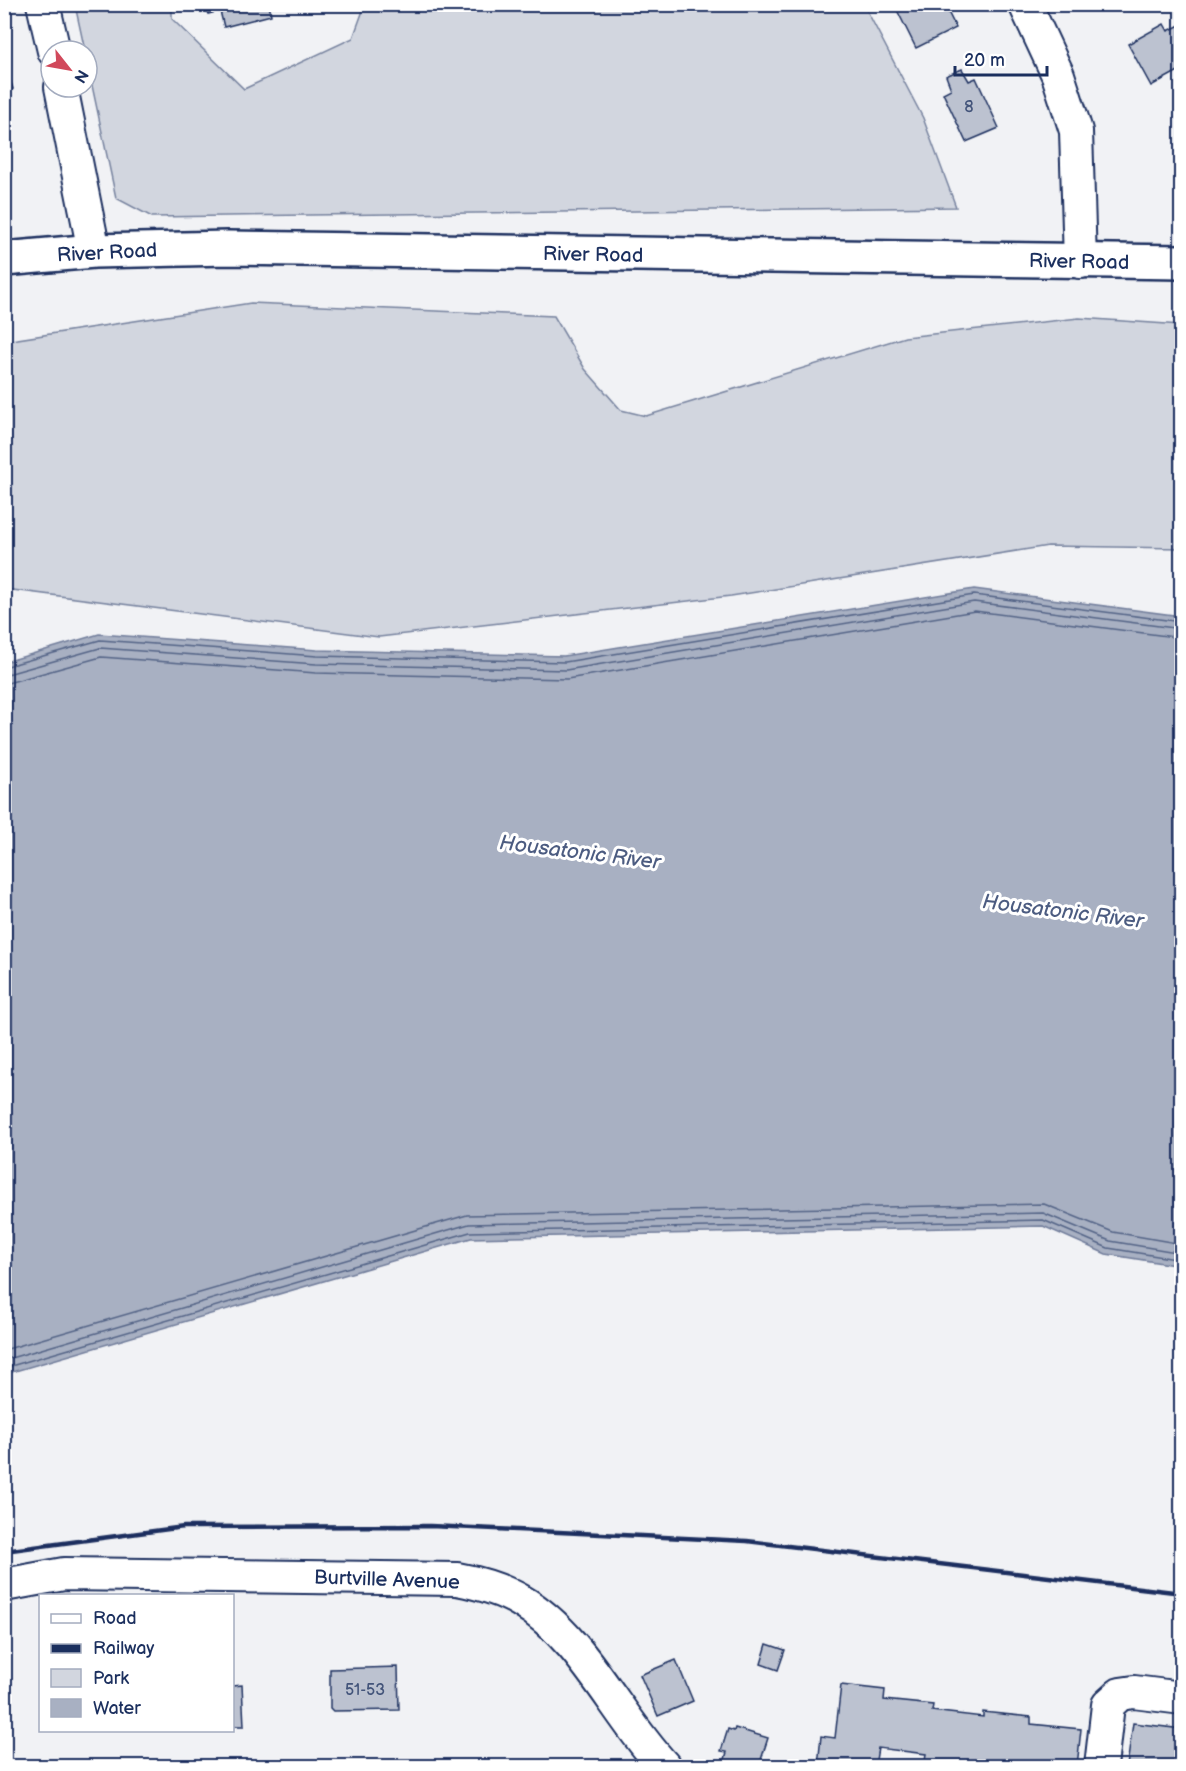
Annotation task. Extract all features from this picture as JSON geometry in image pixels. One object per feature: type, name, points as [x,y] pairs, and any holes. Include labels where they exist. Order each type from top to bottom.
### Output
[{"type":"main road","name":"River Road","points":[[4,259],[94,251],[228,248],[1182,262]]},
{"type":"street","points":[[43,4],[51,39]]},
{"type":"street","points":[[1024,4],[1058,75],[1076,131],[1080,262]]},
{"type":"street","points":[[63,99],[94,251]]},
{"type":"street","name":"Burtville Avenue","points":[[4,1584],[64,1574],[457,1579],[496,1589],[521,1600],[541,1614],[561,1633],[644,1745],[664,1767]]},
{"type":"street","points":[[1101,1767],[1108,1705],[1120,1694],[1134,1692],[1182,1698]]},
{"type":"green space","points":[[75,5],[172,5],[172,19],[244,89],[353,38],[365,5],[864,5],[923,118],[956,207],[152,217],[116,198],[95,99],[99,99],[99,39],[82,39]]},
{"type":"green space","points":[[251,303],[554,316],[585,369],[621,410],[646,416],[905,337],[1079,318],[1181,325],[1181,548],[1048,546],[731,596],[379,637],[5,589],[5,341]]},
{"type":"water","name":"Housatonic River","points":[[974,589],[1181,616],[1181,1266],[1106,1254],[1043,1226],[471,1238],[5,1374],[5,662],[99,634],[317,650],[564,656]]},
{"type":"building","points":[[205,4],[269,4],[271,15],[224,27],[220,11],[208,14]]},
{"type":"building","points":[[902,4],[944,4],[956,28],[916,48],[896,8]]},
{"type":"building","points":[[1164,24],[1168,31],[1182,24],[1182,69],[1151,86],[1128,44]]},
{"type":"building","points":[[4,59],[13,89],[4,92]]},
{"type":"building","points":[[962,69],[969,81],[976,78],[999,128],[966,142],[943,93],[951,89],[946,76]]},
{"type":"building","points":[[767,1644],[785,1650],[778,1670],[761,1664]]},
{"type":"building","points":[[676,1660],[693,1701],[658,1716],[640,1675]]},
{"type":"building","points":[[398,1667],[399,1710],[333,1711],[330,1708],[330,1669]]},
{"type":"building","points":[[242,1685],[244,1726],[234,1726],[234,1686]]},
{"type":"building","points":[[841,1685],[885,1690],[884,1700],[933,1705],[932,1711],[983,1717],[983,1712],[1031,1717],[1031,1724],[1081,1729],[1077,1766],[1016,1766],[976,1762],[976,1766],[973,1766],[925,1762],[926,1754],[878,1748],[875,1766],[818,1766],[821,1736],[835,1738]]},
{"type":"building","points":[[1133,1723],[1182,1729],[1182,1766],[1127,1766]]},
{"type":"building","points":[[735,1728],[768,1738],[759,1766],[734,1766],[724,1763],[727,1752],[721,1751],[728,1729],[734,1731]]},
{"type":"railway","points":[[4,1551],[184,1527],[430,1526],[747,1541],[1182,1593]]}]
